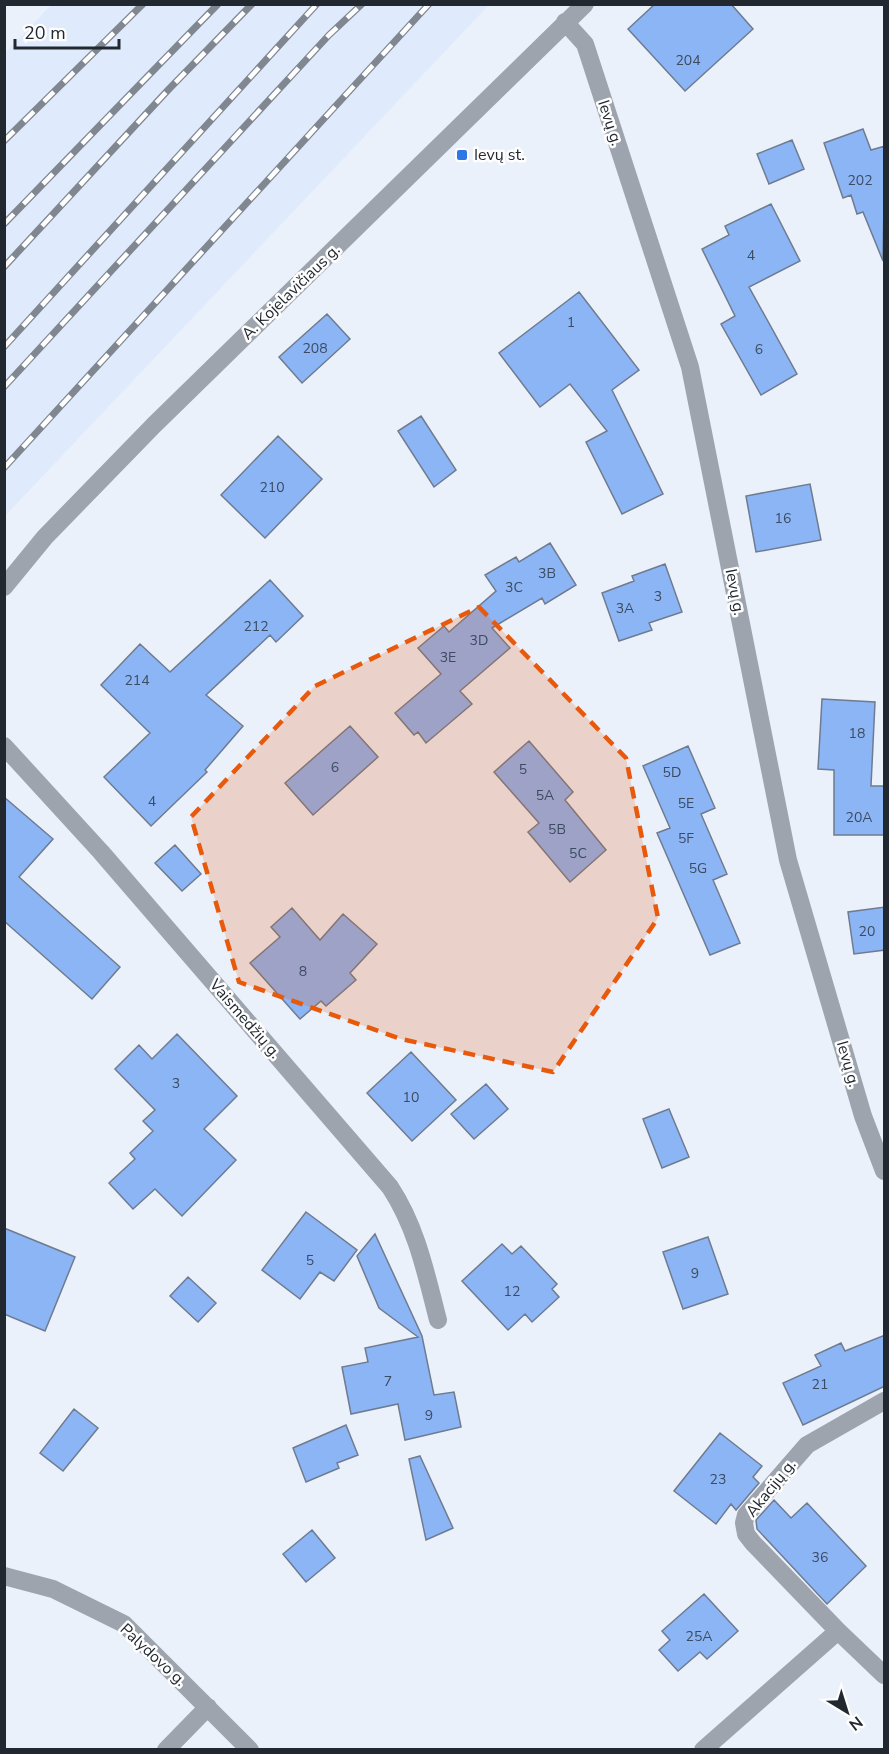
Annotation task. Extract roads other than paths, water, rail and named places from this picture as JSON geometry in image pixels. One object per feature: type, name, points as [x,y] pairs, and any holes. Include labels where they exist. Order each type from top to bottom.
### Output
[{"type":"street","name":"A. Kojelavičiaus g.","points":[[4,587],[45,537],[154,425],[585,4]]},
{"type":"street","name":"Ievų g.","points":[[565,22],[585,44],[690,367],[788,860],[863,1116],[885,1171]]},
{"type":"street","name":"Vaismedžių g.","points":[[4,746],[101,852],[390,1187],[406,1210],[438,1320]]},
{"type":"street","name":"Akacijų g.","points":[[885,1401],[807,1445],[746,1515],[744,1523],[753,1543],[837,1631],[885,1675]]},
{"type":"street","name":"Palydovo g.","points":[[4,1576],[53,1589],[124,1624],[250,1749]]},
{"type":"street","points":[[703,1749],[837,1631]]},
{"type":"street","points":[[166,1749],[208,1707]]},
{"type":"railway","points":[[4,141],[143,4]]},
{"type":"railway","points":[[4,224],[218,4]]},
{"type":"railway","points":[[4,267],[169,89],[252,4]]},
{"type":"railway","points":[[4,347],[317,4]]},
{"type":"railway","points":[[4,387],[329,35],[362,4]]},
{"type":"railway","points":[[4,468],[429,4]]},
{"type":"place","name":"Ievų st.","points":[[462,155]]}]
